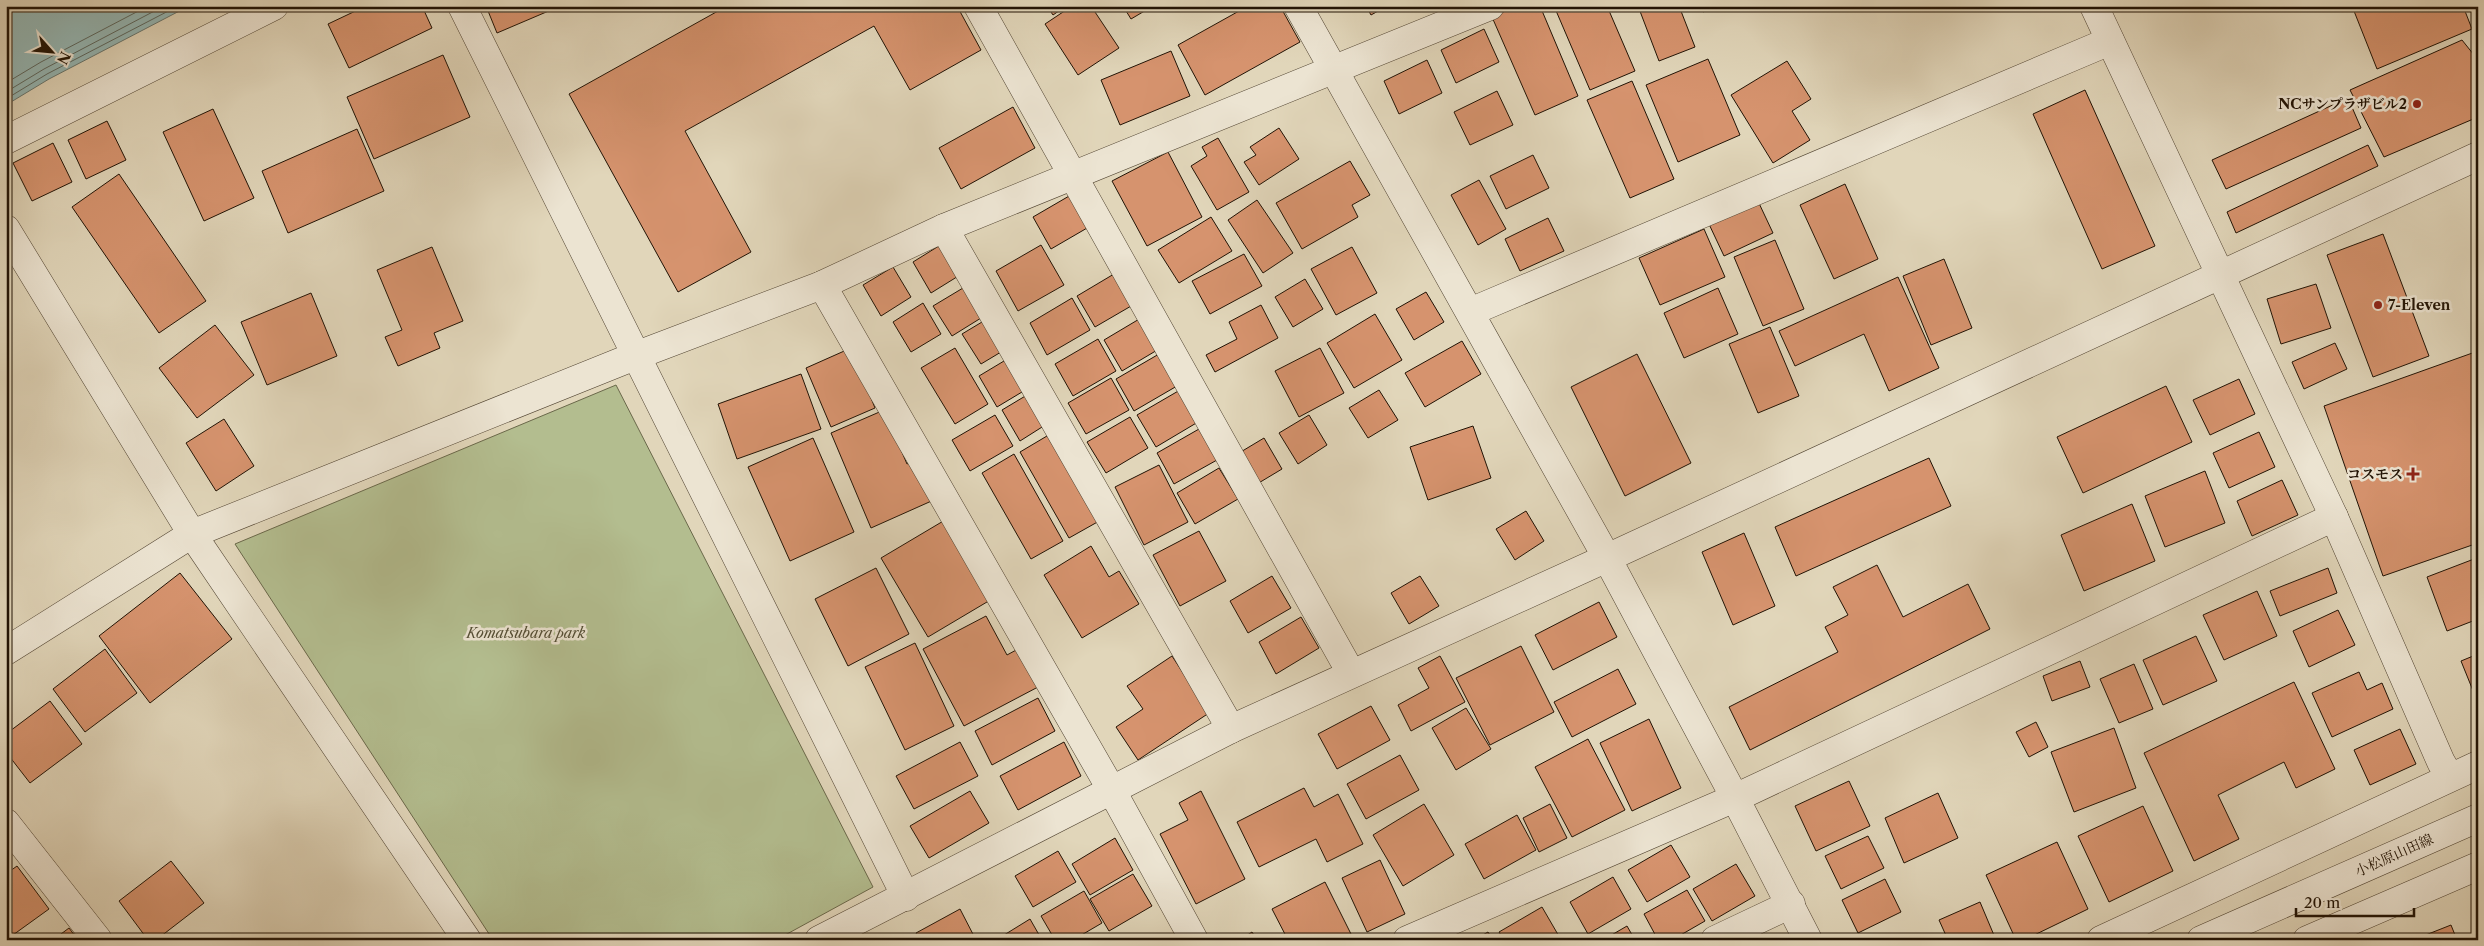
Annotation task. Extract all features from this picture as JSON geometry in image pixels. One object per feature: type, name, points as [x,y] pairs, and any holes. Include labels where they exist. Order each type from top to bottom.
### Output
[{"type":"street","points":[[6,140],[274,6]]},
{"type":"street","points":[[462,6],[906,897]]},
{"type":"street","points":[[978,6],[1075,176],[1352,674]]},
{"type":"street","points":[[1298,6],[1332,70],[1607,558],[1791,904],[1808,940]]},
{"type":"street","points":[[6,651],[192,534],[635,356],[822,284],[944,228],[1490,6]]},
{"type":"street","points":[[2094,6],[2334,517],[2441,762],[2450,777]]},
{"type":"street","points":[[1470,312],[2110,41]]},
{"type":"street","points":[[819,940],[906,897],[1111,789],[1232,729],[2478,156]]},
{"type":"street","points":[[944,228],[1232,729]]},
{"type":"street","points":[[6,229],[192,534],[467,940]]},
{"type":"street","points":[[822,284],[1111,789],[1194,940]]},
{"type":"street","points":[[1407,940],[1735,798],[2334,517]]},
{"type":"street","points":[[2101,940],[2478,765]]},
{"type":"street","name":"小松原山田線","points":[[2201,940],[2478,818]]},
{"type":"street","points":[[6,823],[98,940]]},
{"type":"street","points":[[2307,940],[2478,866]]},
{"type":"street","points":[[1715,940],[1791,904]]},
{"type":"green space","name":"Komatsubara park","points":[[616,385],[873,887],[776,940],[493,940],[235,544]]},
{"type":"water","points":[[6,6],[189,6],[49,79],[6,105]]},
{"type":"building","points":[[366,6],[422,6],[432,28],[349,68],[328,24]]},
{"type":"building","points":[[486,6],[558,6],[558,7],[497,33]]},
{"type":"building","points":[[727,6],[957,6],[981,50],[910,90],[874,26],[685,131],[751,252],[678,292],[569,94]]},
{"type":"building","points":[[1047,6],[1066,6],[1053,15]]},
{"type":"building","points":[[1072,6],[1091,6],[1119,48],[1078,75],[1045,24]]},
{"type":"building","points":[[1123,6],[1153,6],[1131,19]]},
{"type":"building","points":[[1248,6],[1280,6],[1300,42],[1205,95],[1178,45]]},
{"type":"building","points":[[1366,6],[1387,6],[1371,15]]},
{"type":"building","points":[[1517,6],[1540,6],[1578,96],[1535,115],[1492,17]]},
{"type":"building","points":[[1554,6],[1607,6],[1635,71],[1590,90]]},
{"type":"building","points":[[1638,6],[1679,6],[1695,47],[1659,61]]},
{"type":"building","points":[[1700,6],[1717,6],[1703,12]]},
{"type":"building","points":[[2352,6],[2463,6],[2472,29],[2377,69]]},
{"type":"building","points":[[1484,29],[1499,62],[1456,83],[1441,50]]},
{"type":"building","name":"NCサンプラザビル2","points":[[2462,40],[2478,60],[2478,117],[2384,157],[2350,90]]},
{"type":"building","points":[[1171,51],[1190,96],[1120,125],[1101,80]]},
{"type":"building","points":[[443,55],[470,117],[374,159],[347,97]]},
{"type":"building","points":[[1708,59],[1740,135],[1678,162],[1646,85]]},
{"type":"building","points":[[1427,60],[1442,93],[1399,114],[1384,81]]},
{"type":"building","points":[[1787,61],[1811,99],[1792,111],[1810,140],[1773,163],[1731,95]]},
{"type":"building","points":[[1632,81],[1674,179],[1630,198],[1587,100]]},
{"type":"building","points":[[2085,90],[2155,246],[2102,269],[2033,114]]},
{"type":"building","points":[[1497,91],[1513,125],[1470,145],[1454,112]]},
{"type":"building","points":[[2348,98],[2361,128],[2226,189],[2212,160]]},
{"type":"building","points":[[1013,107],[1035,148],[961,189],[939,148]]},
{"type":"building","points":[[213,109],[254,198],[204,221],[163,132]]},
{"type":"building","points":[[107,121],[126,160],[86,179],[68,140]]},
{"type":"building","points":[[1279,128],[1299,159],[1259,185],[1244,162],[1256,155],[1250,147]]},
{"type":"building","points":[[357,129],[384,191],[288,233],[262,171]]},
{"type":"building","points":[[1218,138],[1249,192],[1217,210],[1191,166],[1207,156],[1202,147]]},
{"type":"building","points":[[53,143],[72,182],[32,201],[13,163]]},
{"type":"building","points":[[2368,145],[2378,166],[2236,233],[2227,212]]},
{"type":"building","points":[[1168,152],[1202,217],[1147,246],[1112,181]]},
{"type":"building","points":[[1533,155],[1549,188],[1506,209],[1490,176]]},
{"type":"building","points":[[1350,161],[1370,195],[1352,205],[1358,217],[1302,249],[1276,203]]},
{"type":"building","points":[[119,174],[206,301],[159,333],[72,207]]},
{"type":"building","points":[[1479,180],[1506,229],[1478,245],[1451,195]]},
{"type":"building","points":[[1845,184],[1878,259],[1834,279],[1800,205]]},
{"type":"building","points":[[1076,192],[1094,224],[1051,249],[1033,217]]},
{"type":"building","points":[[1757,199],[1773,233],[1724,256],[1708,222]]},
{"type":"building","points":[[1257,200],[1293,253],[1263,273],[1228,220]]},
{"type":"building","points":[[1211,217],[1232,251],[1179,283],[1158,250]]},
{"type":"building","points":[[1548,218],[1564,251],[1520,271],[1505,239]]},
{"type":"building","points":[[1704,229],[1725,277],[1660,305],[1639,258]]},
{"type":"building","name":"7-Eleven","points":[[2383,234],[2429,356],[2373,377],[2327,255]]},
{"type":"building","points":[[1775,240],[1804,309],[1763,326],[1734,257]]},
{"type":"building","points":[[942,244],[960,275],[931,293],[913,262]]},
{"type":"building","points":[[1041,245],[1064,285],[1018,311],[996,271]]},
{"type":"building","points":[[432,247],[463,321],[434,333],[440,348],[398,366],[385,337],[402,330],[377,270]]},
{"type":"building","points":[[1352,247],[1377,293],[1336,315],[1311,269]]},
{"type":"building","points":[[1244,254],[1262,286],[1210,314],[1192,281]]},
{"type":"building","points":[[1944,259],[1972,328],[1931,345],[1903,276]]},
{"type":"building","points":[[893,267],[911,297],[881,316],[863,285]]},
{"type":"building","points":[[1119,271],[1138,302],[1095,327],[1077,296]]},
{"type":"building","points":[[1898,277],[1939,368],[1889,391],[1864,334],[1795,366],[1779,331]]},
{"type":"building","points":[[1305,279],[1323,309],[1293,327],[1275,297]]},
{"type":"building","points":[[2316,284],[2331,328],[2281,344],[2267,299]]},
{"type":"building","points":[[963,288],[981,318],[952,336],[933,306]]},
{"type":"building","points":[[1718,288],[1738,334],[1684,358],[1664,313]]},
{"type":"building","points":[[1426,292],[1444,322],[1414,340],[1396,309]]},
{"type":"building","points":[[311,293],[337,356],[267,385],[241,322]]},
{"type":"building","points":[[1072,298],[1090,330],[1047,355],[1030,323]]},
{"type":"building","points":[[923,303],[941,334],[911,352],[893,322]]},
{"type":"building","points":[[1261,305],[1278,338],[1215,372],[1206,355],[1237,339],[1229,322]]},
{"type":"building","points":[[1375,314],[1402,360],[1354,388],[1327,343]]},
{"type":"building","points":[[1146,315],[1164,346],[1122,371],[1104,340]]},
{"type":"building","points":[[992,316],[1011,346],[981,364],[962,334]]},
{"type":"building","points":[[215,325],[254,375],[197,418],[159,368]]},
{"type":"building","points":[[1770,327],[1799,396],[1758,413],[1729,344]]},
{"type":"building","points":[[1098,339],[1116,371],[1073,396],[1055,364]]},
{"type":"building","points":[[1462,341],[1481,374],[1425,407],[1405,373]]},
{"type":"building","points":[[2335,343],[2347,369],[2304,389],[2292,362]]},
{"type":"building","points":[[851,348],[875,408],[831,427],[806,368]]},
{"type":"building","points":[[955,348],[988,404],[955,424],[921,368]]},
{"type":"building","points":[[1320,348],[1344,393],[1299,417],[1275,371]]},
{"type":"building","name":"コスモス","points":[[2478,351],[2478,543],[2383,576],[2324,406]]},
{"type":"building","points":[[1159,354],[1177,386],[1134,411],[1116,379]]},
{"type":"building","points":[[1637,354],[1691,463],[1625,496],[1571,387]]},
{"type":"building","points":[[1009,358],[1027,389],[997,407],[979,376]]},
{"type":"building","points":[[801,374],[821,429],[737,459],[718,404]]},
{"type":"building","points":[[1111,378],[1129,410],[1086,434],[1068,403]]},
{"type":"building","points":[[2239,379],[2255,414],[2210,435],[2193,400]]},
{"type":"building","points":[[2166,386],[2192,442],[2083,493],[2057,437]]},
{"type":"building","points":[[1180,390],[1198,422],[1156,447],[1137,415]]},
{"type":"building","points":[[1379,390],[1398,420],[1368,438],[1349,408]]},
{"type":"building","points":[[1032,392],[1050,422],[1020,441],[1002,410]]},
{"type":"building","points":[[884,410],[907,464],[918,459],[936,499],[871,528],[831,433]]},
{"type":"building","points":[[995,415],[1013,446],[970,471],[952,440]]},
{"type":"building","points":[[1309,415],[1327,445],[1298,464],[1279,433]]},
{"type":"building","points":[[1130,417],[1148,448],[1106,473],[1087,442]]},
{"type":"building","points":[[224,419],[254,466],[216,491],[186,443]]},
{"type":"building","points":[[1473,426],[1491,478],[1428,500],[1410,447]]},
{"type":"building","points":[[1199,429],[1217,460],[1174,484],[1157,453]]},
{"type":"building","points":[[2259,432],[2275,467],[2229,488],[2213,453]]},
{"type":"building","points":[[1052,433],[1101,520],[1069,538],[1020,452]]},
{"type":"building","points":[[813,438],[854,532],[790,561],[748,467]]},
{"type":"building","points":[[1264,438],[1282,469],[1252,487],[1234,456]]},
{"type":"building","points":[[1014,454],[1063,541],[1031,559],[982,473]]},
{"type":"building","points":[[1929,458],[1951,506],[1796,576],[1775,527]]},
{"type":"building","points":[[1159,465],[1188,522],[1144,545],[1115,487]]},
{"type":"building","points":[[1219,468],[1238,499],[1195,524],[1177,493]]},
{"type":"building","points":[[2205,471],[2225,523],[2165,547],[2145,496]]},
{"type":"building","points":[[2282,480],[2298,515],[2252,536],[2237,501]]},
{"type":"building","points":[[2132,504],[2155,561],[2084,591],[2061,535]]},
{"type":"building","points":[[1526,511],[1544,541],[1515,560],[1496,529]]},
{"type":"building","points":[[945,520],[992,599],[928,637],[881,558]]},
{"type":"building","points":[[1199,531],[1226,581],[1180,606],[1153,555]]},
{"type":"building","points":[[1744,533],[1775,606],[1733,625],[1702,552]]},
{"type":"building","points":[[1091,546],[1109,577],[1119,571],[1139,604],[1082,638],[1044,575]]},
{"type":"building","points":[[2474,559],[2478,570],[2478,619],[2447,631],[2427,577]]},
{"type":"building","points":[[1877,565],[1903,617],[1968,584],[1990,629],[1750,750],[1729,707],[1838,652],[1825,627],[1848,615],[1833,587]]},
{"type":"building","points":[[876,568],[909,634],[848,666],[815,599]]},
{"type":"building","points":[[2328,568],[2337,593],[2280,616],[2270,591]]},
{"type":"building","points":[[180,573],[232,639],[150,703],[99,636]]},
{"type":"building","points":[[1272,576],[1291,608],[1248,633],[1230,601]]},
{"type":"building","points":[[1420,576],[1439,606],[1409,624],[1391,593]]},
{"type":"building","points":[[2257,591],[2277,636],[2224,660],[2203,615]]},
{"type":"building","points":[[1599,602],[1617,637],[1553,670],[1535,635]]},
{"type":"building","points":[[2338,610],[2355,645],[2309,667],[2293,631]]},
{"type":"building","points":[[986,616],[1007,655],[1018,649],[1038,687],[964,726],[923,649]]},
{"type":"building","points":[[1301,617],[1319,648],[1276,674],[1259,642]]},
{"type":"building","points":[[2196,636],[2217,681],[2163,705],[2143,660]]},
{"type":"building","points":[[915,643],[954,726],[905,750],[865,667]]},
{"type":"building","points":[[1521,646],[1554,712],[1490,745],[1456,678]]},
{"type":"building","points":[[105,649],[137,693],[85,732],[53,689]]},
{"type":"building","points":[[2478,654],[2478,703],[2461,661]]},
{"type":"building","points":[[1172,656],[1209,713],[1138,760],[1116,727],[1143,709],[1127,686]]},
{"type":"building","points":[[1440,656],[1465,702],[1411,731],[1398,705],[1429,688],[1418,668]]},
{"type":"building","points":[[2080,661],[2090,687],[2052,701],[2043,676]]},
{"type":"building","points":[[2134,664],[2153,709],[2119,723],[2100,679]]},
{"type":"building","points":[[1618,669],[1636,704],[1572,737],[1554,702]]},
{"type":"building","points":[[2359,672],[2367,690],[2382,683],[2393,709],[2332,737],[2312,693]]},
{"type":"building","points":[[2294,682],[2335,769],[2296,788],[2284,762],[2218,795],[2239,839],[2194,861],[2144,753]]},
{"type":"building","points":[[1038,698],[1055,731],[992,765],[975,731]]},
{"type":"building","points":[[50,701],[82,744],[30,783],[6,752],[6,734]]},
{"type":"building","points":[[1371,706],[1390,740],[1337,769],[1318,734]]},
{"type":"building","points":[[1466,708],[1491,749],[1456,770],[1432,728]]},
{"type":"building","points":[[1649,719],[1681,788],[1632,811],[1600,743]]},
{"type":"building","points":[[2036,722],[2048,747],[2029,757],[2016,732]]},
{"type":"building","points":[[2114,728],[2136,788],[2074,812],[2051,752]]},
{"type":"building","points":[[2400,729],[2416,764],[2370,785],[2354,750]]},
{"type":"building","points":[[1588,739],[1625,810],[1572,837],[1535,767]]},
{"type":"building","points":[[960,742],[978,776],[914,809],[896,776]]},
{"type":"building","points":[[1064,742],[1081,776],[1018,810],[1000,776]]},
{"type":"building","points":[[1400,755],[1419,790],[1366,819],[1347,784]]},
{"type":"building","points":[[1849,781],[1870,826],[1816,851],[1795,806]]},
{"type":"building","points":[[1304,788],[1314,807],[1338,794],[1363,844],[1327,862],[1316,839],[1259,867],[1237,822]]},
{"type":"building","points":[[970,791],[989,823],[929,858],[910,826]]},
{"type":"building","points":[[1201,791],[1245,879],[1196,904],[1160,834],[1188,820],[1179,803]]},
{"type":"building","points":[[1938,793],[1958,838],[1904,863],[1885,818]]},
{"type":"building","points":[[1424,804],[1454,855],[1403,886],[1373,835]]},
{"type":"building","points":[[1550,804],[1567,838],[1539,852],[1523,818]]},
{"type":"building","points":[[2143,806],[2173,871],[2109,902],[2078,836]]},
{"type":"building","points":[[1517,815],[1536,850],[1484,879],[1465,844]]},
{"type":"building","points":[[1868,836],[1884,868],[1841,889],[1825,856]]},
{"type":"building","points":[[1115,838],[1133,870],[1090,895],[1072,864]]},
{"type":"building","points":[[2057,842],[2088,909],[2024,940],[2016,940],[1986,875]]},
{"type":"building","points":[[1671,845],[1690,877],[1647,902],[1628,870]]},
{"type":"building","points":[[1058,851],[1076,882],[1033,907],[1015,876]]},
{"type":"building","points":[[1380,860],[1405,914],[1367,932],[1342,878]]},
{"type":"building","points":[[171,861],[204,903],[156,940],[148,940],[119,901]]},
{"type":"building","points":[[1736,864],[1755,896],[1712,921],[1693,889]]},
{"type":"building","points":[[17,866],[49,909],[6,940],[6,874]]},
{"type":"building","points":[[1133,874],[1152,906],[1109,931],[1090,899]]},
{"type":"building","points":[[1613,877],[1631,909],[1588,934],[1570,902]]},
{"type":"building","points":[[1885,879],[1901,912],[1858,933],[1842,900]]},
{"type":"building","points":[[1325,882],[1352,936],[1345,940],[1288,940],[1272,909]]},
{"type":"building","points":[[1687,890],[1705,921],[1672,940],[1658,940],[1644,914]]},
{"type":"building","points":[[1084,891],[1102,923],[1073,940],[1055,940],[1041,916]]},
{"type":"building","points":[[1980,902],[1996,940],[1948,940],[1939,920]]},
{"type":"building","points":[[1542,907],[1560,938],[1504,940],[1499,932]]},
{"type":"building","points":[[960,909],[976,940],[920,940],[916,933]]},
{"type":"building","points":[[1030,919],[1042,940],[996,940]]},
{"type":"building","points":[[2451,925],[2457,940],[2413,940]]},
{"type":"building","points":[[1627,926],[1635,940],[1603,940]]},
{"type":"building","points":[[69,928],[78,940],[53,940]]},
{"type":"building","points":[[1252,932],[1257,940],[1240,940]]},
{"type":"building","points":[[1488,932],[1493,940],[1474,940]]},
{"type":"place","name":"NCサンプラザビル2","points":[[2417,104]]},
{"type":"place","name":"7-Eleven","points":[[2378,305]]},
{"type":"place","name":"コスモス","points":[[2413,474]]}]
